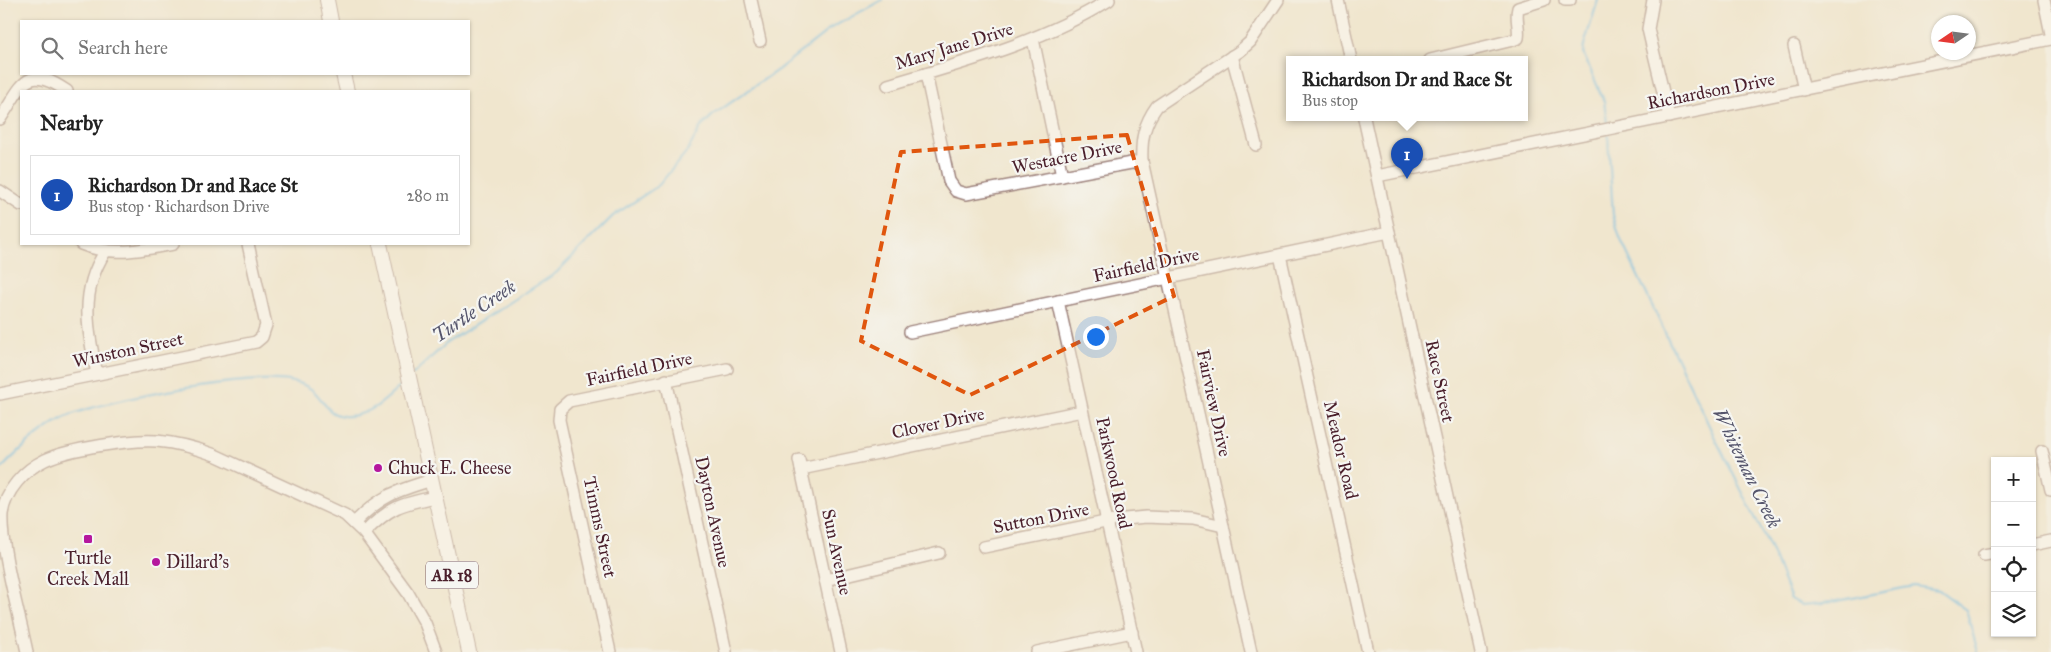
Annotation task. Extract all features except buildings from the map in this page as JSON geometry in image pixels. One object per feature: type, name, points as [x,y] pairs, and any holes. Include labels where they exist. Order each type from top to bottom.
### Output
[{"type":"main road","points":[[326,0],[331,20]]},
{"type":"main road","points":[[343,75],[346,90]]},
{"type":"main road","name":"AR 18","points":[[380,245],[469,652]]},
{"type":"street","points":[[751,0],[760,41]]},
{"type":"street","name":"Mary Jane Drive","points":[[888,85],[1033,39],[1070,24],[1109,0]]},
{"type":"street","name":"Westacre Drive","points":[[926,74],[949,181],[956,191],[966,194],[1142,161],[1142,138],[1150,115],[1157,106],[1250,42],[1278,0]]},
{"type":"street","points":[[1338,0],[1350,56]]},
{"type":"street","points":[[1447,56],[1518,38],[1519,32],[1515,17],[1518,8],[1544,0]]},
{"type":"street","points":[[1565,0],[1570,0]]},
{"type":"street","points":[[1653,0],[1648,20],[1648,29],[1669,117]]},
{"type":"street","points":[[2044,0],[2051,34]]},
{"type":"street","points":[[1033,39],[1062,176]]},
{"type":"street","name":"Richardson Drive","points":[[1377,176],[2051,39]]},
{"type":"street","points":[[1794,46],[1804,90]]},
{"type":"street","points":[[1232,56],[1256,145]]},
{"type":"street","points":[[0,119],[25,82],[33,78],[45,78],[65,90]]},
{"type":"street","name":"Race Street","points":[[1365,121],[1481,652]]},
{"type":"street","name":"Fairview Drive","points":[[1142,161],[1251,652]]},
{"type":"street","points":[[0,191],[20,204]]},
{"type":"street","name":"Fairfield Drive","points":[[910,332],[1389,232]]},
{"type":"street","points":[[83,245],[105,252],[129,252],[168,245]]},
{"type":"street","name":"Winston Street","points":[[0,394],[256,342],[262,337],[266,325],[248,245]]},
{"type":"street","points":[[97,374],[87,327],[87,300],[91,278],[105,252]]},
{"type":"street","name":"Meador Road","points":[[1280,255],[1368,652]]},
{"type":"street","name":"Parkwood Road","points":[[1058,301],[1136,652]]},
{"type":"street","name":"Fairfield Drive","points":[[560,409],[569,401],[728,369]]},
{"type":"street","name":"Dayton Avenue","points":[[666,380],[726,652]]},
{"type":"street","name":"Timms Street","points":[[560,409],[559,420],[610,652]]},
{"type":"street","name":"Clover Drive","points":[[800,464],[1082,411]]},
{"type":"street","points":[[27,652],[3,542],[2,514],[9,494],[21,477],[45,460],[120,443],[155,441],[194,447],[345,515],[364,533],[408,593],[424,622],[436,652]]},
{"type":"street","points":[[2042,451],[2051,490]]},
{"type":"street","name":"Sun Avenue","points":[[800,464],[841,652]]},
{"type":"street","points":[[354,523],[376,502],[396,491],[432,480]]},
{"type":"street","points":[[364,533],[384,514],[396,506],[435,497]]},
{"type":"street","name":"Sutton Drive","points":[[984,547],[1107,522],[1146,517],[1170,517],[1223,526]]},
{"type":"street","points":[[2036,544],[2051,541]]},
{"type":"street","points":[[825,580],[939,553]]},
{"type":"street","points":[[1037,652],[1132,632]]},
{"type":"highlighted area","points":[[1127,135],[1174,296],[970,395],[861,341],[901,152]]},
{"type":"waterway","name":"Turtle Creek","points":[[413,374],[448,342],[556,273],[613,216],[659,185],[688,150],[700,128],[713,115],[779,69],[831,28],[882,0]]},
{"type":"waterway","name":"Whiteman Creek","points":[[1598,0],[1583,53],[1604,101],[1607,123]]},
{"type":"waterway","name":"Whiteman Creek","points":[[1608,136],[1613,215],[1620,238],[1714,436],[1770,547],[1791,599],[1802,605],[1832,602],[1914,586],[1939,590],[1966,610],[1978,652]]},
{"type":"waterway","name":"Turtle Creek","points":[[0,470],[31,440],[58,421],[87,409],[114,402],[215,384],[274,380],[293,382],[307,387],[316,393],[335,414],[349,416],[358,415],[373,408],[387,399],[406,381]]},
{"type":"place","name":"Richardson Dr and Race St","points":[[1407,179]]},
{"type":"place","name":"Chuck E. Cheese","points":[[378,468]]},
{"type":"place","name":"Turtle Creek Mall","points":[[88,539]]},
{"type":"place","name":"Dillard's","points":[[156,562]]}]
